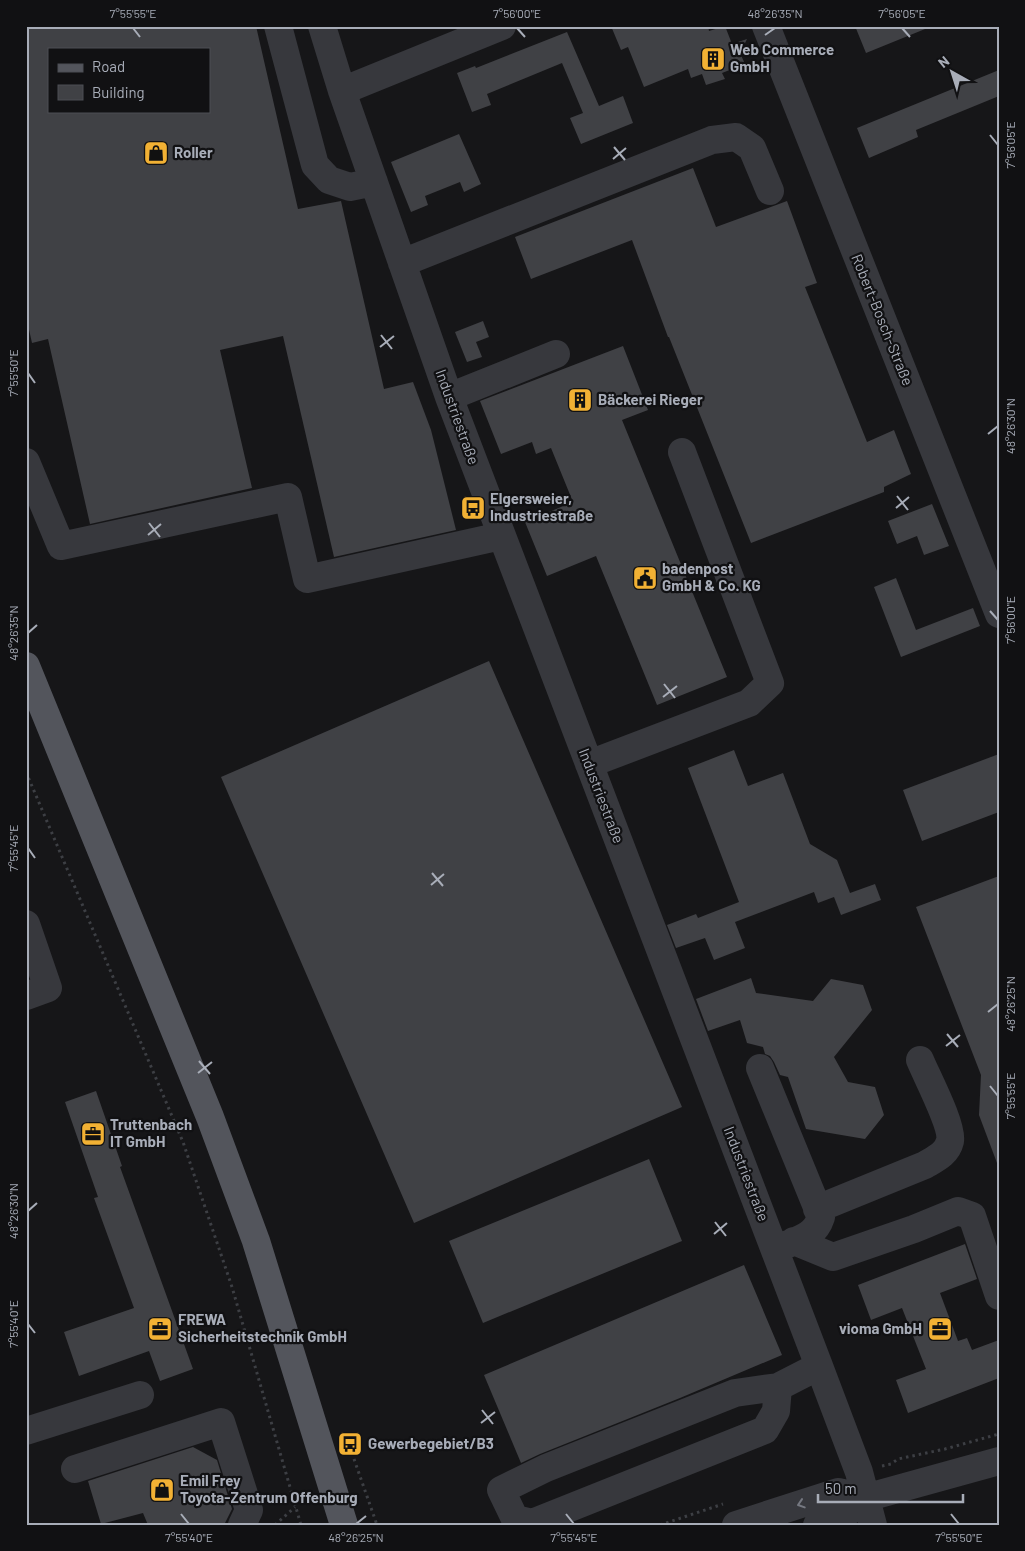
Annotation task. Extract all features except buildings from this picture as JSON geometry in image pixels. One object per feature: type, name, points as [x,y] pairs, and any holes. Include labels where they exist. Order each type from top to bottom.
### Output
[{"type":"main road","points":[[26,666],[210,1117],[256,1241],[344,1525]]},
{"type":"street","points":[[278,26],[315,165],[329,180],[350,187],[374,182]]},
{"type":"street","name":"Industriestraße","points":[[322,26],[342,91],[402,263],[501,536],[589,764],[784,1245],[819,1366],[859,1472],[873,1525]]},
{"type":"street","points":[[342,91],[502,26]]},
{"type":"street","name":"Robert-Bosch-Straße","points":[[766,26],[999,614]]},
{"type":"street","points":[[402,263],[712,140],[736,137],[752,148],[770,192]]},
{"type":"street","points":[[449,396],[556,354]]},
{"type":"street","points":[[589,764],[749,703],[770,683],[682,452]]},
{"type":"street","points":[[26,462],[61,546],[288,497],[307,579],[501,536]]},
{"type":"street","points":[[26,924],[48,988],[26,996]]},
{"type":"street","points":[[817,1209],[925,1164],[941,1156],[946,1149],[950,1140],[950,1128],[920,1060]]},
{"type":"street","points":[[760,1068],[821,1217],[817,1228],[806,1236],[784,1245]]},
{"type":"street","points":[[784,1245],[833,1256],[914,1229],[958,1211],[972,1216],[999,1296]]},
{"type":"street","points":[[778,1387],[776,1411],[765,1430],[532,1523],[515,1519],[502,1490],[546,1468],[735,1393],[778,1387],[819,1366]]},
{"type":"street","points":[[26,1431],[140,1395]]},
{"type":"street","points":[[75,1469],[221,1422],[249,1510],[242,1525]]},
{"type":"street","points":[[817,1525],[843,1516],[865,1498],[999,1461]]},
{"type":"street","points":[[736,1525],[838,1492],[865,1498]]},
{"type":"path","points":[[26,772],[183,1142],[232,1287],[301,1525]]},
{"type":"path","points":[[354,1459],[377,1525]]},
{"type":"path","points":[[275,1525],[295,1507]]},
{"type":"place","name":"Web Commerce GmbH","points":[[713,59]]},
{"type":"place","name":"Roller","points":[[156,153]]},
{"type":"place","name":"Bäckerei Rieger","points":[[580,400]]},
{"type":"place","name":"Elgersweier, Industriestraße","points":[[473,508]]},
{"type":"place","name":"badenpost GmbH & Co. KG","points":[[645,578]]},
{"type":"place","name":"Truttenbach IT GmbH","points":[[93,1134]]},
{"type":"place","name":"FREWA Sicherheitstechnik GmbH","points":[[160,1329]]},
{"type":"place","name":"vioma GmbH","points":[[940,1329]]},
{"type":"place","name":"Gewerbegebiet/B3","points":[[350,1444]]},
{"type":"place","name":"Emil Frey Toyota-Zentrum Offenburg","points":[[162,1490]]}]
